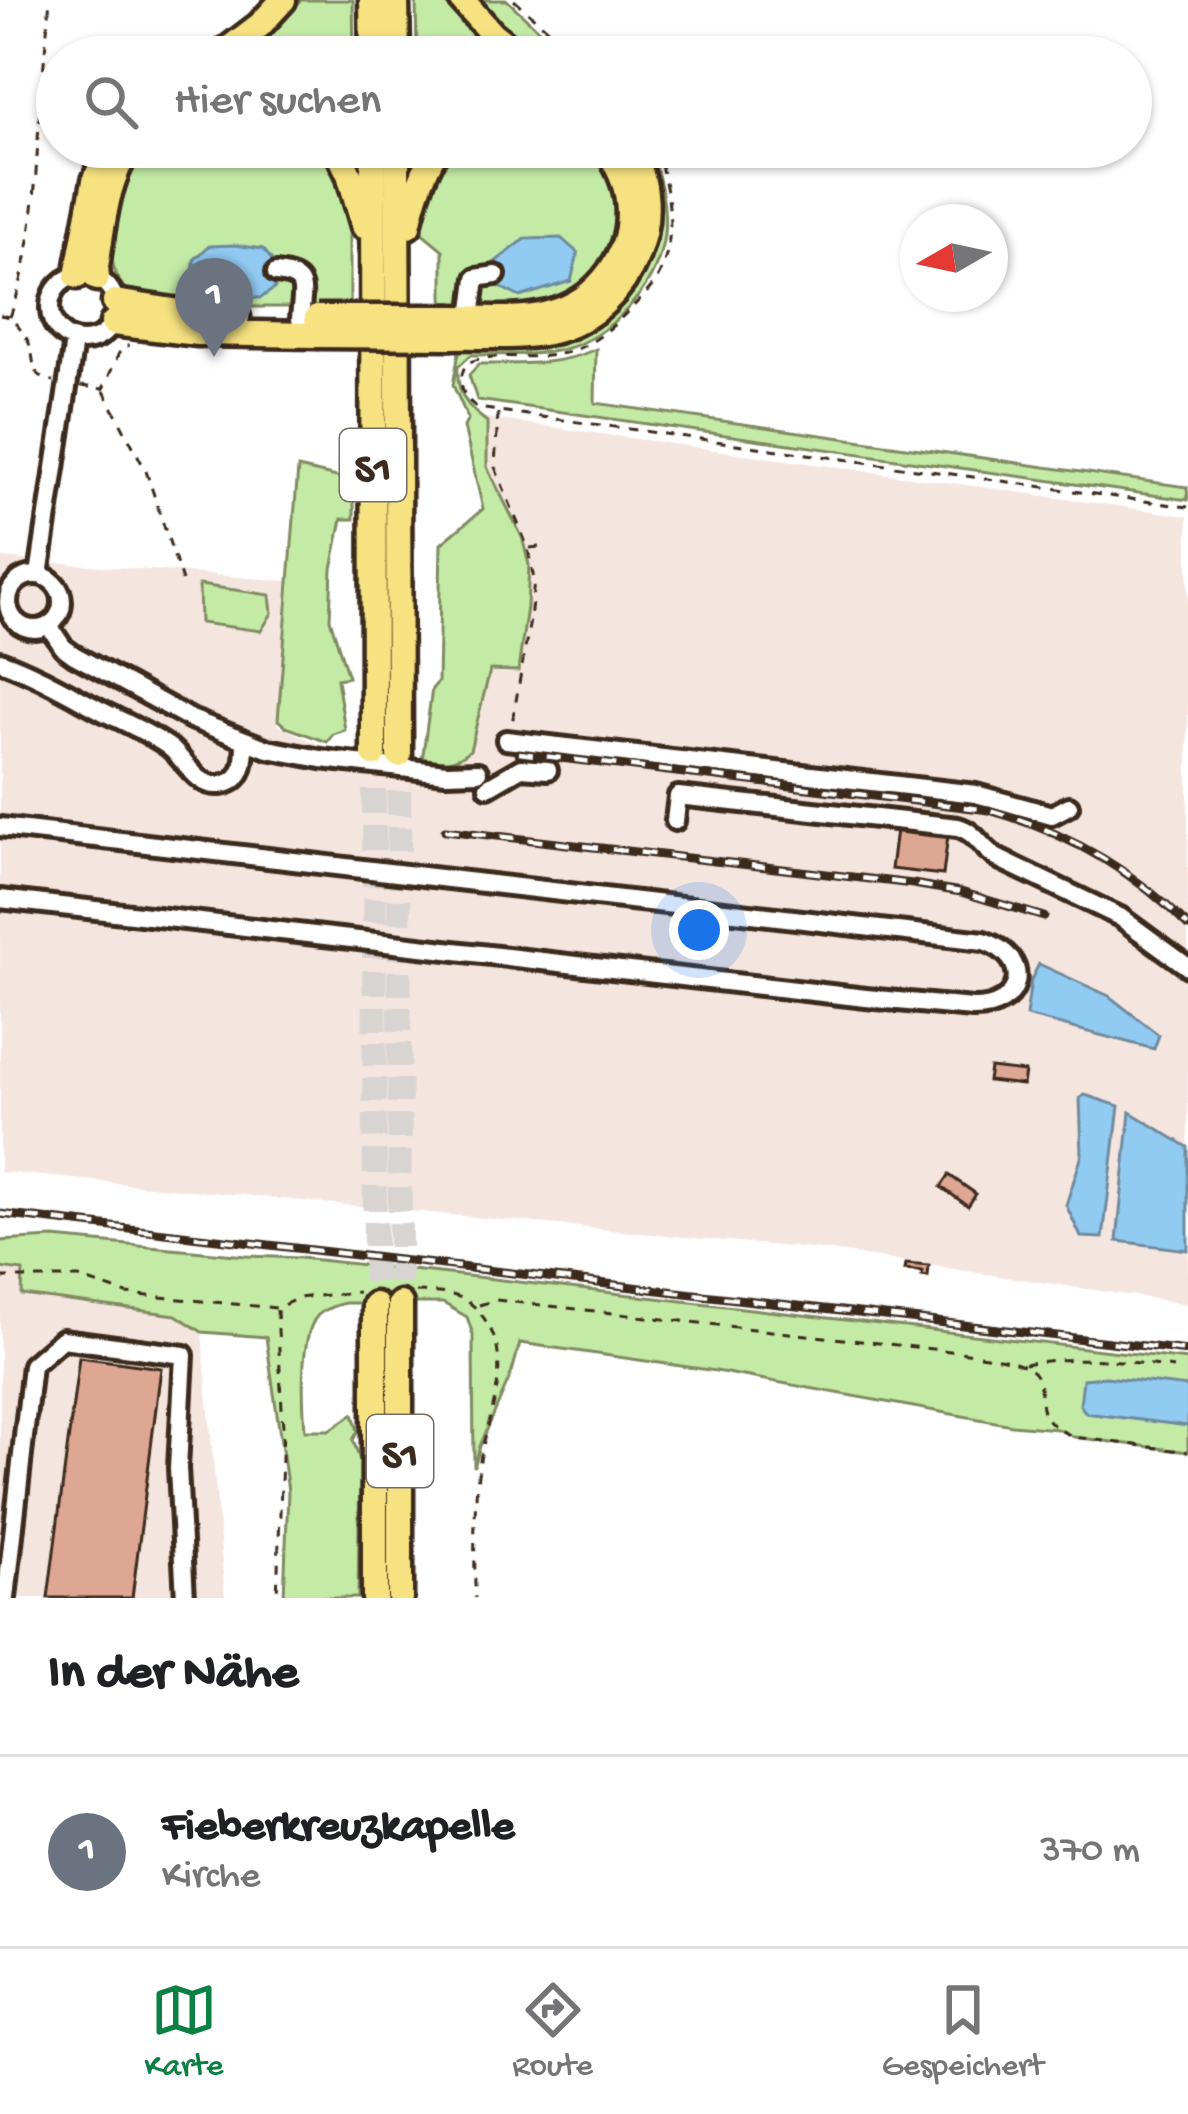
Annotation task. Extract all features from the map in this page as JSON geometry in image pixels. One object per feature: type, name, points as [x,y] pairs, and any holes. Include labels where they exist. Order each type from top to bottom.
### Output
[{"type":"highway","points":[[246,36],[284,0]]},
{"type":"highway","points":[[371,0],[372,36]]},
{"type":"highway","points":[[396,0],[397,36]]},
{"type":"highway","points":[[462,0],[495,36]]},
{"type":"highway","points":[[87,277],[95,181],[100,168]]},
{"type":"highway","points":[[87,277],[96,266],[118,168]]},
{"type":"highway","points":[[344,168],[373,263]]},
{"type":"highway","name":"S1","points":[[373,168],[387,755],[398,168]]},
{"type":"highway","points":[[398,299],[416,192],[425,168]]},
{"type":"highway","points":[[114,312],[198,333],[312,324],[459,324],[568,308],[595,290],[616,265],[625,243],[628,196],[619,168]]},
{"type":"highway","points":[[459,324],[534,334],[556,330],[592,312],[621,285],[641,246],[646,198],[638,168]]},
{"type":"highway","name":"S1","points":[[376,1598],[386,1298]]},
{"type":"highway","name":"S1","points":[[386,1298],[400,1598]]},
{"type":"lane","points":[[276,273],[293,274],[299,280],[312,324]]},
{"type":"lane","points":[[459,324],[476,278],[496,275]]},
{"type":"lane","points":[[87,277],[106,284],[114,312],[98,338],[74,341],[53,323],[50,303],[59,285],[87,277]]},
{"type":"lane","points":[[39,575],[74,341]]},
{"type":"lane","points":[[27,575],[39,575],[53,581],[62,597],[59,615],[49,626],[36,630],[13,618],[4,607],[13,585],[27,575]]},
{"type":"lane","points":[[49,626],[74,656],[190,719],[245,742],[349,763],[483,779],[521,768],[548,770]]},
{"type":"lane","points":[[0,661],[147,734],[210,784],[225,784],[239,775],[245,742]]},
{"type":"lane","points":[[506,740],[861,778],[976,794],[1052,815],[1069,806]]},
{"type":"lane","points":[[676,820],[678,796],[958,826],[972,832],[997,858],[1120,917],[1188,967]]},
{"type":"lane","points":[[0,827],[984,941],[1011,957],[1017,980],[1000,1004],[972,1008],[0,899]]},
{"type":"lane","points":[[5,1598],[32,1365],[62,1339],[184,1355],[178,1468],[185,1598]]},
{"type":"path","points":[[48,36],[50,0]]},
{"type":"path","points":[[514,0],[553,36]]},
{"type":"path","points":[[10,317],[23,281],[39,168]]},
{"type":"path","points":[[0,316],[10,317],[31,346],[34,371],[42,379],[104,389]]},
{"type":"path","points":[[136,342],[119,353],[104,389],[146,471],[182,581]]},
{"type":"path","points":[[466,398],[478,408],[1188,507]]},
{"type":"path","points":[[498,411],[495,467],[528,548],[534,580],[522,674]]},
{"type":"path","points":[[528,548],[547,546]]},
{"type":"path","points":[[0,1278],[79,1278],[127,1294],[277,1308],[298,1298],[466,1298],[477,1306],[500,1352],[477,1481],[475,1598]]},
{"type":"path","points":[[477,1306],[496,1300],[967,1353],[1022,1364],[1033,1370],[1041,1385],[1043,1412],[1058,1429],[1074,1437],[1188,1452]]},
{"type":"path","points":[[277,1308],[283,1427],[278,1598]]},
{"type":"path","points":[[1022,1364],[1108,1358],[1173,1368]]},
{"type":"shaded area","points":[[479,417],[1188,516],[1188,1304],[832,1251],[0,1172],[0,558],[287,581],[277,725],[339,753],[421,758],[473,617],[518,603],[480,481]]},
{"type":"shaded area","points":[[0,1268],[23,1270],[22,1294],[176,1315],[202,1332],[225,1598],[0,1598]]},
{"type":"green space","points":[[301,0],[353,0],[354,36],[263,36]]},
{"type":"green space","points":[[416,0],[449,0],[461,23],[476,36],[417,36]]},
{"type":"green space","points":[[476,0],[507,0],[546,36],[510,36]]},
{"type":"green space","points":[[335,168],[350,214],[350,302],[338,306],[194,306],[142,299],[128,292],[119,281],[112,256],[114,217],[131,169]]},
{"type":"green space","points":[[438,168],[606,168],[618,198],[618,221],[596,274],[559,299],[514,307],[443,302],[443,250],[421,232],[431,179]]},
{"type":"green space","points":[[637,168],[656,168],[664,212],[660,253],[642,291],[626,310],[598,334],[564,349],[471,355],[458,367],[464,399],[487,422],[487,467],[522,537],[529,565],[527,607],[518,671],[490,670],[470,750],[454,759],[422,761],[432,689],[438,682],[441,544],[483,509],[464,427],[468,419],[453,385],[460,347],[605,316],[630,291]]},
{"type":"green space","points":[[596,349],[595,403],[1187,487],[1188,500],[477,400],[469,375],[479,364],[553,361]]},
{"type":"green space","points":[[298,468],[354,481],[354,519],[342,519],[332,569],[330,619],[348,677],[337,679],[345,730],[327,742],[278,720]]},
{"type":"green space","points":[[199,585],[270,595],[272,613],[261,631],[200,623]]},
{"type":"green space","points":[[54,1238],[300,1258],[1188,1360],[1188,1452],[1074,1437],[1057,1429],[1012,1425],[716,1371],[520,1343],[474,1467],[473,1335],[467,1317],[443,1303],[345,1303],[318,1315],[312,1325],[305,1353],[305,1430],[330,1430],[353,1414],[358,1431],[353,1440],[360,1460],[358,1598],[284,1598],[288,1491],[266,1337],[202,1332],[176,1315],[22,1295],[23,1271],[0,1268],[0,1241]]},
{"type":"water","points":[[561,238],[578,253],[571,281],[520,297],[498,286],[494,263],[525,239]]},
{"type":"water","points":[[209,246],[263,249],[276,265],[275,288],[261,298],[210,298],[193,280],[194,260]]},
{"type":"water","points":[[1039,964],[1109,996],[1159,1035],[1154,1049],[1026,1016],[1031,980]]},
{"type":"water","points":[[1085,1095],[1119,1106],[1103,1238],[1081,1237],[1066,1205],[1082,1155],[1080,1098]]},
{"type":"water","points":[[1130,1112],[1188,1147],[1188,1250],[1117,1241]]},
{"type":"water","points":[[1106,1377],[1188,1387],[1188,1426],[1086,1413],[1080,1405],[1083,1379]]},
{"type":"building","points":[[896,829],[948,835],[943,875],[891,869]]},
{"type":"building","points":[[990,1068],[1025,1072],[1023,1085],[988,1081]]},
{"type":"building","points":[[949,1175],[976,1194],[968,1206],[941,1187]]},
{"type":"building","points":[[906,1264],[929,1266],[928,1277],[905,1270]]},
{"type":"building","points":[[79,1357],[161,1368],[132,1598],[48,1598]]},
{"type":"tunnel","points":[[374,754],[375,1305]]},
{"type":"tunnel","points":[[399,755],[400,1304]]},
{"type":"railway","points":[[519,753],[989,810],[1045,829],[1096,854],[1144,886],[1188,926]]},
{"type":"railway","points":[[445,830],[913,884],[961,892],[1044,917]]},
{"type":"railway","points":[[0,1214],[1188,1351]]},
{"type":"place","name":"Fieberkreuzkapelle","points":[[214,357]]}]
